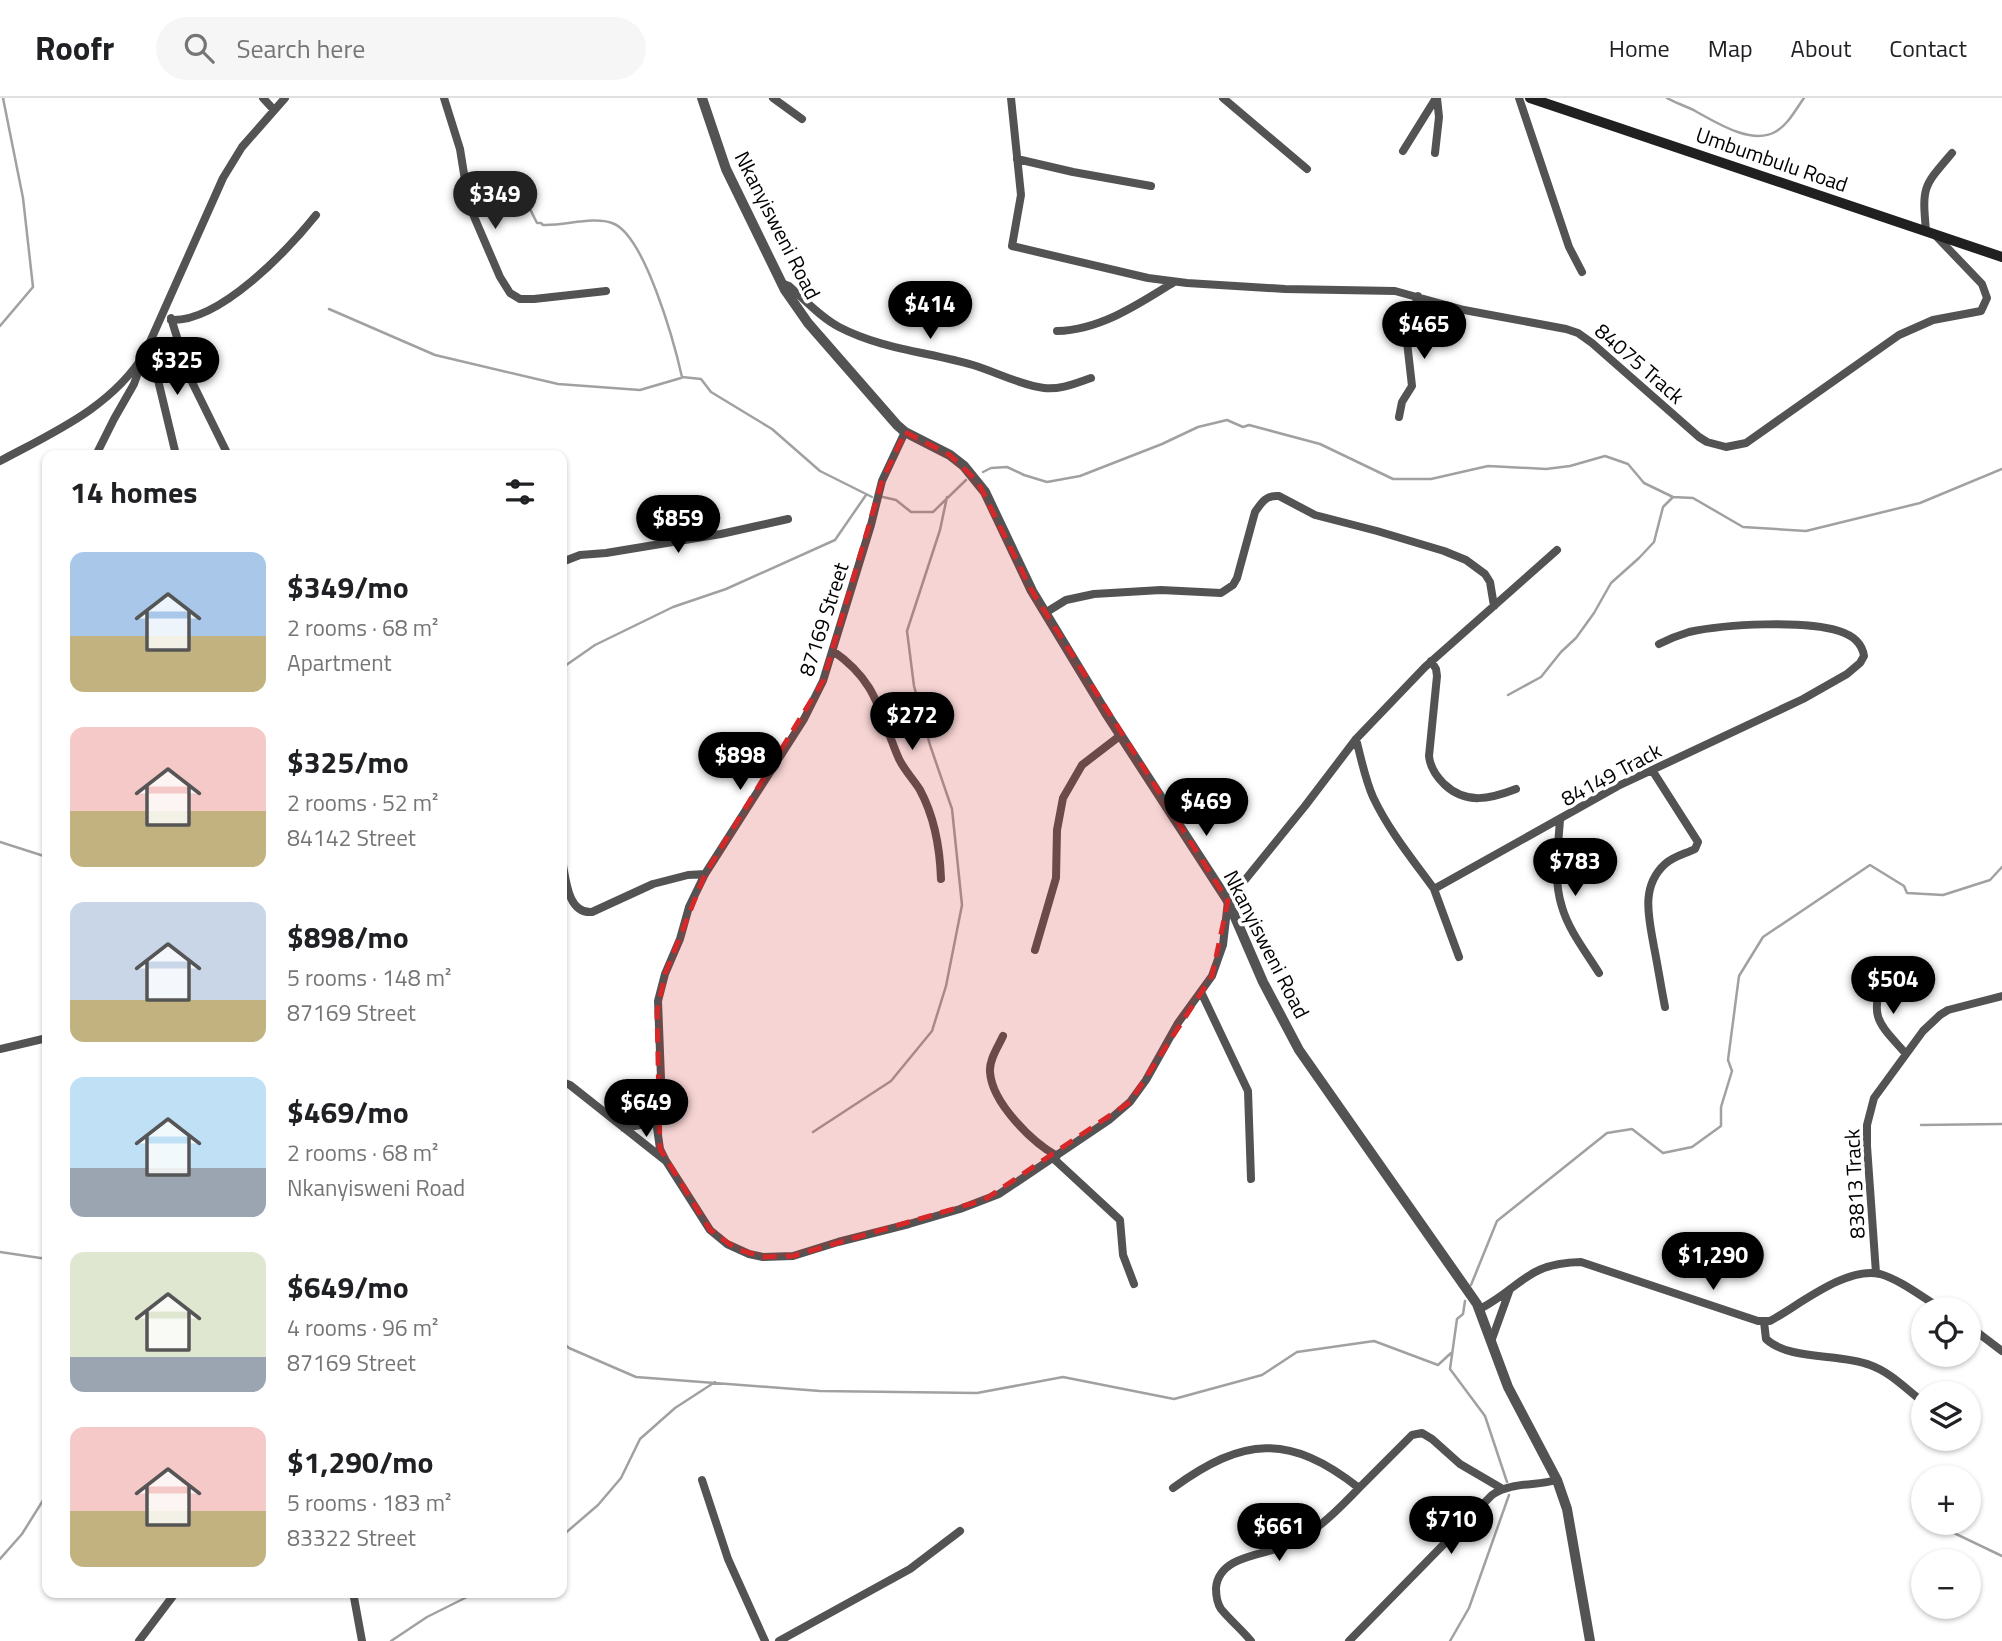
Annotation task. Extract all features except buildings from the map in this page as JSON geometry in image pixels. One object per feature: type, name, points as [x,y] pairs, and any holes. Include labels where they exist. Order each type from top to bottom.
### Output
[{"type":"main road","name":"Umbumbulu Road","points":[[1530,98],[2002,257]]},
{"type":"street","points":[[263,98],[274,110]]},
{"type":"street","points":[[99,450],[138,376],[144,355],[229,168],[248,139],[285,98]]},
{"type":"street","points":[[444,98],[460,149],[469,205],[500,277],[510,293],[520,299],[534,299],[606,291]]},
{"type":"street","name":"Nkanyisweni Road","points":[[702,98],[726,169],[781,283],[808,323],[905,432],[950,455],[978,482],[994,507],[1014,555],[1045,613],[1228,901],[1263,982],[1299,1050],[1480,1309],[1508,1387],[1557,1480],[1567,1509],[1590,1641]]},
{"type":"street","points":[[773,98],[802,119]]},
{"type":"street","points":[[1011,98],[1017,159],[1151,186]]},
{"type":"street","points":[[1223,98],[1307,169]]},
{"type":"street","points":[[1403,151],[1437,98]]},
{"type":"street","points":[[1435,153],[1439,117],[1437,98]]},
{"type":"street","points":[[1518,98],[1569,247],[1582,272]]},
{"type":"street","points":[[1930,233],[1924,201],[1927,184],[1952,153]]},
{"type":"street","name":"84075 Track","points":[[1017,159],[1021,195],[1012,246],[1174,282],[1233,287],[1385,290],[1418,296],[1464,310],[1555,326],[1578,334],[1592,343],[1699,437],[1714,445],[1734,447],[1751,440],[1788,411],[1854,369],[1906,331],[1933,320],[1981,310],[1987,298],[1982,284],[1930,233]]},
{"type":"street","points":[[172,320],[195,317],[240,289],[295,241],[316,215]]},
{"type":"street","points":[[1057,331],[1076,329],[1110,318],[1174,282]]},
{"type":"street","points":[[781,283],[789,286],[835,325],[868,340],[911,353],[937,356],[978,367],[1044,388],[1064,387],[1091,379]]},
{"type":"street","points":[[1399,417],[1402,402],[1412,386],[1406,333],[1418,296]]},
{"type":"street","points":[[167,305],[189,376],[226,450]]},
{"type":"street","points":[[144,355],[158,380],[175,450]]},
{"type":"street","points":[[0,461],[98,405],[126,379],[144,355]]},
{"type":"street","name":"87169 Street","points":[[666,1161],[660,1149],[657,1118],[662,1078],[657,1011],[660,992],[680,939],[688,907],[705,874],[804,719],[823,681],[882,481],[905,432]]},
{"type":"street","points":[[1045,613],[1066,600],[1094,594],[1161,590],[1221,593],[1228,590],[1237,578],[1255,512],[1262,502],[1272,495],[1315,515],[1377,531],[1466,560],[1485,573],[1490,582],[1494,606]]},
{"type":"street","points":[[567,560],[580,555],[721,534],[788,519]]},
{"type":"street","points":[[567,1086],[666,1161],[703,1221],[717,1237],[749,1254],[776,1258],[793,1256],[972,1205],[999,1194],[1109,1120],[1130,1102],[1146,1080],[1170,1035],[1201,992],[1218,960],[1227,927],[1228,901],[1356,739],[1432,661],[1557,550]]},
{"type":"street","name":"84149 Track","points":[[1434,889],[1618,786],[1803,699],[1847,674],[1864,656],[1861,645],[1854,638],[1841,631],[1819,627],[1718,628],[1689,633],[1659,644]]},
{"type":"street","points":[[833,651],[857,670],[870,688],[900,761],[921,792],[939,854],[940,879]]},
{"type":"street","points":[[1432,661],[1437,676],[1429,756],[1435,773],[1461,796],[1487,798],[1516,789]]},
{"type":"street","points":[[1035,950],[1056,878],[1057,830],[1063,798],[1082,765],[1121,735]]},
{"type":"street","points":[[1356,739],[1378,807],[1399,842],[1434,889],[1460,957]]},
{"type":"street","points":[[1652,770],[1698,844],[1695,849],[1676,856],[1662,867],[1653,882],[1648,899],[1647,919],[1665,1007]]},
{"type":"street","points":[[1560,820],[1557,864],[1562,907],[1569,924],[1599,973]]},
{"type":"street","points":[[567,879],[573,902],[579,911],[585,913],[672,878],[705,874]]},
{"type":"street","points":[[1883,977],[1877,997],[1876,1014],[1885,1030],[1906,1054]]},
{"type":"street","points":[[1201,992],[1248,1091],[1251,1179]]},
{"type":"street","name":"83813 Track","points":[[1876,1273],[1867,1125],[1874,1098],[1906,1054],[1940,1015],[1948,1010],[2000,998]]},
{"type":"street","points":[[1003,1036],[991,1063],[992,1083],[1010,1114],[1028,1134],[1120,1220],[1123,1255],[1134,1284]]},
{"type":"street","points":[[0,1049],[42,1039]]},
{"type":"street","points":[[624,1128],[645,1124],[657,1118]]},
{"type":"street","points":[[1480,1309],[1539,1269],[1552,1264],[1581,1262],[1750,1320],[1764,1322],[1779,1317],[1812,1296],[1860,1274],[1876,1273],[1922,1297]]},
{"type":"street","points":[[1492,1339],[1511,1288]]},
{"type":"street","points":[[1764,1322],[1765,1335],[1773,1345],[1870,1364],[1911,1393]]},
{"type":"street","points":[[1981,1335],[2002,1352]]},
{"type":"street","points":[[1251,1641],[1221,1608],[1216,1597],[1216,1584],[1222,1572],[1243,1558],[1301,1539],[1359,1489],[1412,1436],[1422,1433],[1460,1464],[1501,1488]]},
{"type":"street","points":[[1173,1488],[1197,1471],[1231,1454],[1267,1447],[1290,1451],[1315,1460],[1339,1473],[1359,1489]]},
{"type":"street","points":[[702,1480],[728,1559],[765,1641]]},
{"type":"street","points":[[1349,1641],[1482,1503],[1501,1488],[1557,1480]]},
{"type":"street","points":[[779,1641],[910,1569],[960,1531]]},
{"type":"street","points":[[139,1641],[171,1598]]},
{"type":"street","points":[[354,1598],[362,1641]]},
{"type":"highlighted area","points":[[905,432],[950,455],[978,482],[1032,591],[1228,901],[1212,976],[1130,1102],[984,1200],[793,1256],[763,1257],[736,1249],[710,1230],[660,1149],[657,1011],[665,974],[705,874],[823,681],[882,481]]},
{"type":"waterway","points":[[0,326],[33,287],[23,198],[3,98]]},
{"type":"waterway","points":[[1667,98],[1724,127],[1756,136],[1780,129],[1804,98]]},
{"type":"waterway","points":[[524,197],[537,223],[551,225],[604,221],[612,223],[624,232],[647,268],[673,341],[682,377],[701,379],[711,392],[772,429],[820,471],[872,497]]},
{"type":"waterway","points":[[329,309],[435,355],[558,384],[640,390],[681,378]]},
{"type":"waterway","points":[[983,472],[991,468],[1007,467],[1047,482],[1080,476],[1198,427],[1227,420],[1243,427],[1249,425],[1320,444],[1393,479],[1431,479],[1488,466],[1546,469],[1570,466],[1605,456],[1628,464],[1644,483],[1673,497],[1693,498],[1743,527],[1806,531],[1920,503],[2002,469]]},
{"type":"waterway","points":[[883,497],[896,500],[911,512],[933,512],[966,480]]},
{"type":"waterway","points":[[567,665],[595,645],[673,607],[726,589],[835,540],[866,495]]},
{"type":"waterway","points":[[813,1132],[891,1081],[932,1031],[946,986],[962,905],[952,809],[930,745],[914,686],[907,631],[940,530],[947,497]]},
{"type":"waterway","points":[[1508,695],[1541,677],[1576,638],[1611,583],[1654,542],[1663,507],[1673,497]]},
{"type":"waterway","points":[[0,842],[42,855]]},
{"type":"waterway","points":[[1471,1285],[1497,1221],[1607,1133],[1632,1129],[1663,1153],[1692,1147],[1721,1126],[1721,1107],[1732,1071],[1728,1060],[1739,976],[1763,937],[1870,865],[1904,886],[1907,893],[1943,895],[1990,880],[2002,867]]},
{"type":"waterway","points":[[1921,1125],[2002,1124]]},
{"type":"waterway","points":[[0,1252],[42,1258]]},
{"type":"waterway","points":[[1465,1301],[1463,1314],[1457,1319],[1450,1369],[1485,1416],[1507,1482]]},
{"type":"waterway","points":[[567,1346],[636,1377],[820,1391],[977,1393],[1063,1377],[1174,1399],[1262,1375],[1297,1352],[1374,1341],[1438,1365],[1451,1353]]},
{"type":"waterway","points":[[567,1532],[598,1505],[621,1478],[640,1439],[675,1408],[715,1382]]},
{"type":"waterway","points":[[1450,1641],[1469,1608],[1509,1495]]},
{"type":"waterway","points":[[0,1559],[22,1534],[42,1502]]},
{"type":"waterway","points":[[1958,1535],[2002,1556]]},
{"type":"waterway","points":[[391,1641],[427,1617],[465,1598]]}]
